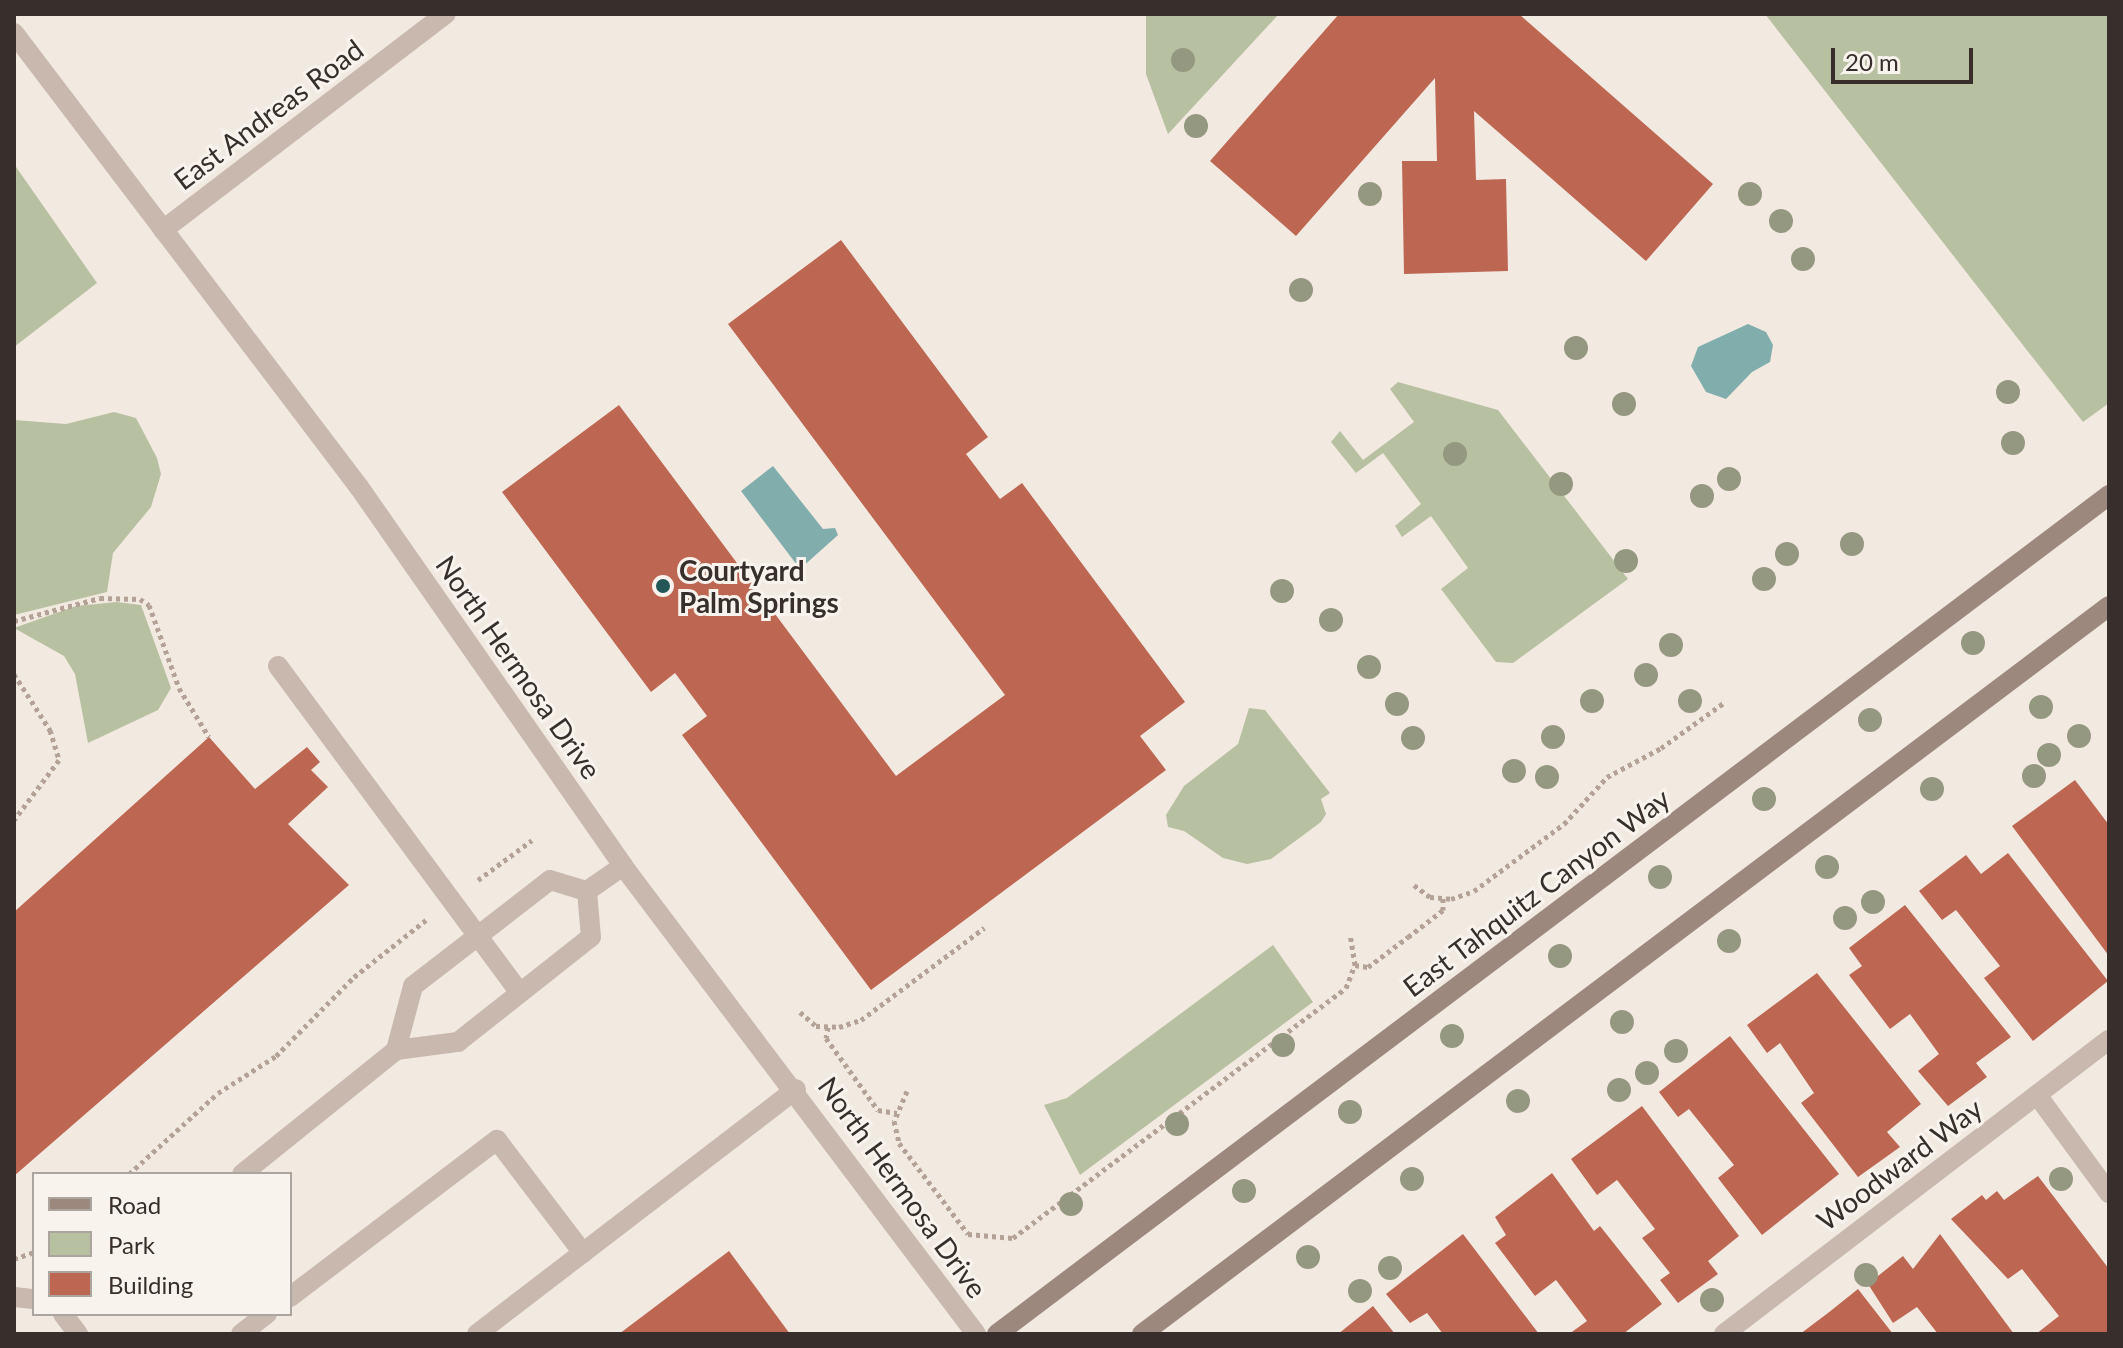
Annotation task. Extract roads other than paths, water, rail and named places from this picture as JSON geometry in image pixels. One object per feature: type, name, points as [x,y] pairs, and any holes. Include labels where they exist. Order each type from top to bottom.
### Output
[{"type":"main road","name":"East Tahquitz Canyon Way","points":[[997,1334],[2109,495]]},
{"type":"main road","points":[[1142,1334],[2109,606]]},
{"type":"street","name":"East Andreas Road","points":[[163,230],[446,14]]},
{"type":"street","name":"North Hermosa Drive","points":[[14,33],[359,487],[623,866],[796,1089],[976,1334]]},
{"type":"street","points":[[278,666],[519,992]]},
{"type":"street","points":[[587,891],[623,866]]},
{"type":"street","points":[[396,1050],[413,986],[550,880],[587,891]]},
{"type":"street","points":[[244,1172],[396,1050],[458,1042],[591,937],[587,891]]},
{"type":"street","name":"Woodward Way","points":[[1724,1334],[2109,1040]]},
{"type":"street","points":[[477,1334],[796,1089]]},
{"type":"street","points":[[2037,1095],[2109,1193]]},
{"type":"street","points":[[292,1295],[497,1140],[583,1253]]},
{"type":"street","points":[[66,1316],[78,1334]]},
{"type":"street","points":[[241,1334],[264,1316]]},
{"type":"water","points":[[1748,324],[1766,332],[1773,345],[1770,362],[1752,372],[1726,399],[1706,392],[1691,366],[1698,347]]},
{"type":"water","points":[[773,466],[823,529],[835,528],[838,535],[800,569],[741,491]]},
{"type":"place","name":"Courtyard Palm Springs","points":[[663,586]]}]
